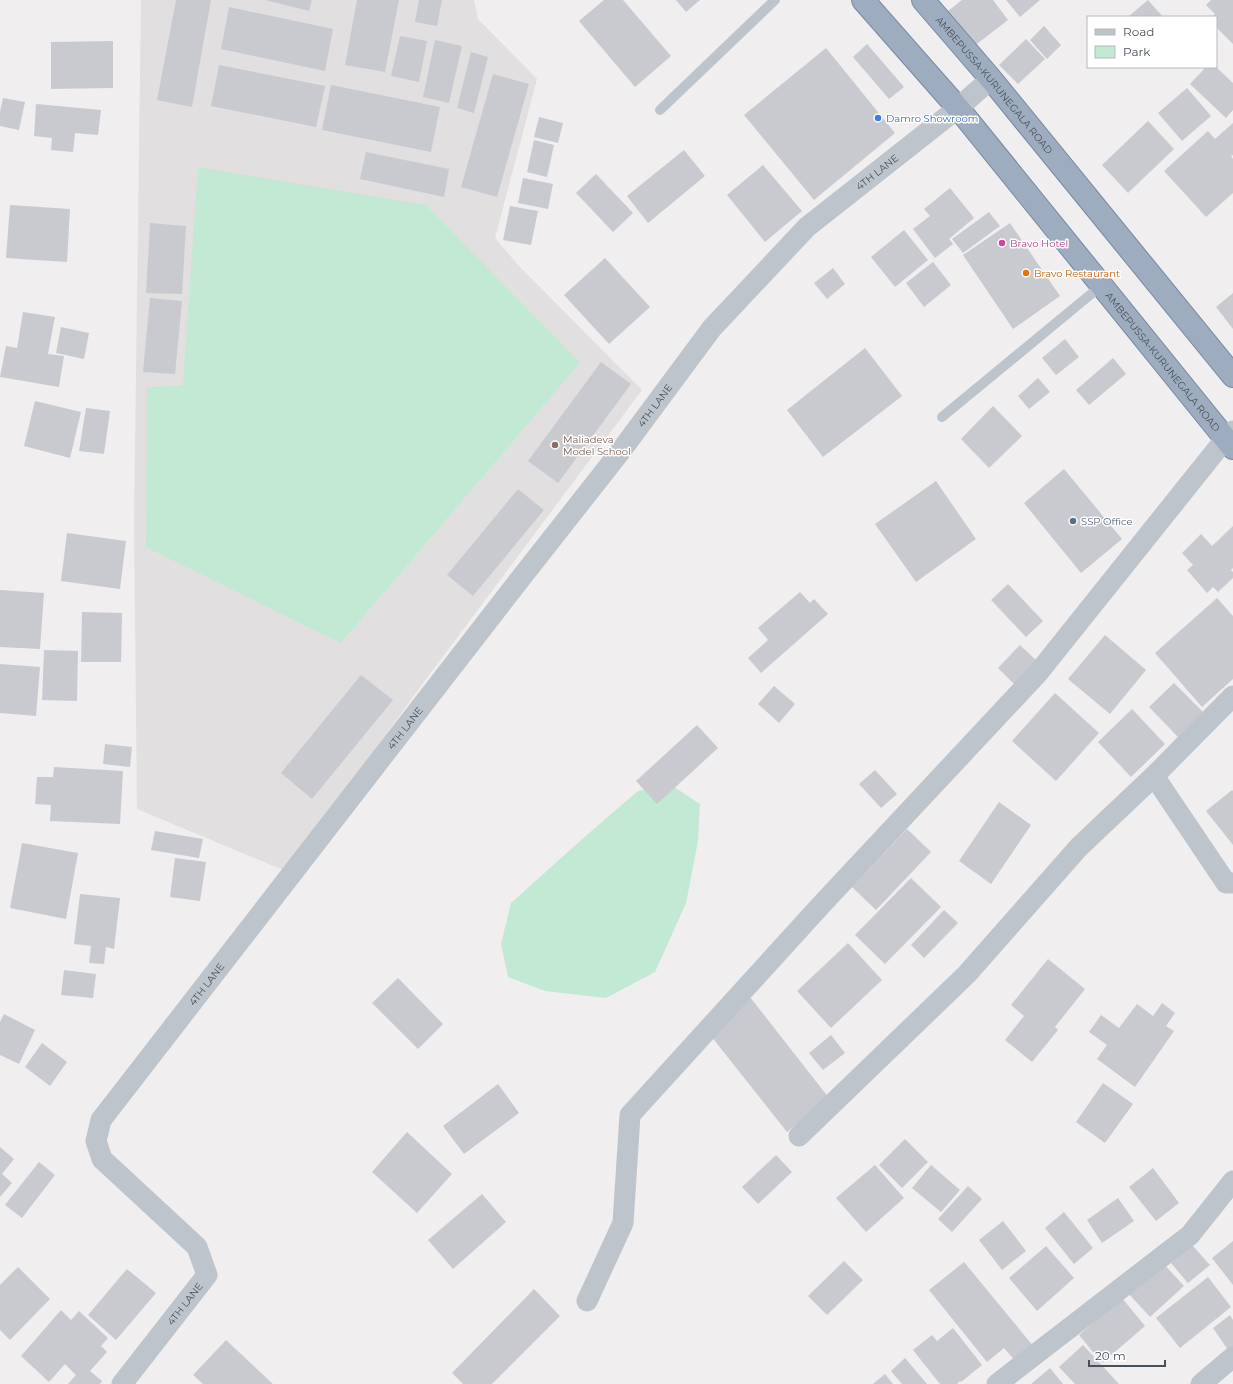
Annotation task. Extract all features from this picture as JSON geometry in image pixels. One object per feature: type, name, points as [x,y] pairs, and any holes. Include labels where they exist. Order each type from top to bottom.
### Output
[{"type":"highway","name":"AMBEPUSSA-KURUNEGALA ROAD","points":[[862,0],[958,108],[1102,285],[1231,439]]},
{"type":"highway","name":"AMBEPUSSA-KURUNEGALA ROAD","points":[[923,0],[991,79],[1233,376]]},
{"type":"street","points":[[958,108],[991,79]]},
{"type":"street","name":"4TH LANE","points":[[122,1384],[207,1275],[197,1247],[102,1159],[96,1141],[101,1120],[517,582],[620,452],[712,328],[807,227],[958,108]]},
{"type":"street","points":[[587,1301],[623,1223],[630,1115],[822,904],[1038,673],[1231,439]]},
{"type":"street","points":[[799,1136],[967,974],[1079,847],[1154,776],[1233,696]]},
{"type":"street","points":[[1154,776],[1226,883],[1233,883]]},
{"type":"street","points":[[997,1384],[1190,1235],[1233,1181]]},
{"type":"street","points":[[1201,1384],[1233,1357]]},
{"type":"lane","points":[[660,110],[775,0]]},
{"type":"lane","points":[[942,417],[1102,285]]},
{"type":"shaded area","name":"Maliadeva Model School","points":[[141,0],[474,0],[478,19],[537,79],[495,238],[519,266],[642,390],[415,694],[288,872],[137,809],[134,523]],"holes":[[[580,363],[341,643],[147,387]]]},
{"type":"green space","points":[[198,167],[426,205],[580,363],[341,643],[146,547],[147,387],[183,385]]},
{"type":"green space","points":[[671,785],[700,804],[698,841],[686,903],[655,972],[606,998],[545,991],[508,977],[501,944],[511,903],[638,791]]},
{"type":"building","points":[[176,0],[211,0],[192,107],[157,100]]},
{"type":"building","points":[[265,0],[312,0],[309,11]]},
{"type":"building","points":[[357,0],[399,0],[385,72],[345,65]]},
{"type":"building","points":[[419,0],[442,0],[437,26],[415,22]]},
{"type":"building","points":[[604,0],[623,0],[671,56],[635,87],[579,21]]},
{"type":"building","points":[[676,0],[700,0],[686,12]]},
{"type":"building","points":[[962,0],[993,0],[1008,20],[969,50],[943,15]]},
{"type":"building","points":[[1006,0],[1040,0],[1020,17]]},
{"type":"building","points":[[1148,0],[1162,16],[1129,16]]},
{"type":"building","points":[[1211,0],[1233,0],[1233,44],[1217,28],[1217,16],[1213,16],[1215,14],[1206,5]]},
{"type":"building","points":[[229,7],[333,29],[325,71],[221,49]]},
{"type":"building","points":[[1044,26],[1061,45],[1047,59],[1030,40]]},
{"type":"building","points":[[400,36],[427,41],[419,82],[391,76]]},
{"type":"building","points":[[1026,39],[1045,59],[1018,84],[999,65]]},
{"type":"building","points":[[435,40],[462,46],[449,103],[423,97]]},
{"type":"building","points":[[113,41],[113,88],[51,89],[51,42]]},
{"type":"building","points":[[867,44],[904,87],[889,99],[853,57]]},
{"type":"building","points":[[826,48],[895,133],[814,200],[744,115]]},
{"type":"building","points":[[471,52],[488,57],[474,113],[457,108]]},
{"type":"building","points":[[219,65],[325,86],[316,127],[211,106]]},
{"type":"building","points":[[1205,68],[1217,68],[1233,83],[1233,110],[1226,118],[1190,84]]},
{"type":"building","points":[[493,74],[529,84],[497,197],[461,187]]},
{"type":"building","points":[[331,85],[440,107],[431,152],[322,130]]},
{"type":"building","points":[[1187,88],[1211,116],[1182,141],[1158,113]]},
{"type":"building","points":[[3,98],[25,102],[19,130],[0,126],[0,112]]},
{"type":"building","points":[[36,104],[101,110],[98,135],[75,133],[73,152],[51,150],[52,138],[34,136]]},
{"type":"building","points":[[539,117],[563,123],[558,143],[534,137]]},
{"type":"building","points":[[1148,121],[1174,149],[1128,193],[1102,165]]},
{"type":"building","points":[[1233,123],[1233,155],[1231,156],[1233,159],[1233,193],[1206,217],[1164,171],[1208,131],[1215,139]]},
{"type":"building","points":[[534,140],[554,145],[547,177],[527,172]]},
{"type":"building","points":[[684,150],[705,176],[648,223],[627,196]]},
{"type":"building","points":[[366,152],[449,169],[444,197],[360,179]]},
{"type":"building","points":[[763,165],[802,211],[765,242],[727,195]]},
{"type":"building","points":[[596,174],[633,213],[613,232],[576,193]]},
{"type":"building","points":[[523,178],[553,184],[548,209],[518,203]]},
{"type":"building","points":[[950,188],[974,218],[949,239],[953,244],[935,258],[913,229],[930,216],[924,209]]},
{"type":"building","points":[[10,205],[70,209],[67,262],[6,258]]},
{"type":"building","points":[[510,206],[538,211],[531,245],[503,240]]},
{"type":"building","points":[[989,212],[1000,226],[963,253],[952,239]]},
{"type":"building","points":[[150,223],[186,226],[182,294],[146,293]]},
{"type":"building","points":[[1010,223],[1060,296],[1013,329],[963,255]]},
{"type":"building","points":[[904,230],[928,260],[895,287],[871,257]]},
{"type":"building","points":[[605,258],[650,307],[609,344],[564,295]]},
{"type":"building","points":[[933,262],[951,285],[924,307],[906,283]]},
{"type":"building","points":[[833,268],[845,284],[827,299],[814,283]]},
{"type":"building","points":[[1233,293],[1233,329],[1216,307]]},
{"type":"building","points":[[150,298],[182,301],[175,374],[143,372]]},
{"type":"building","points":[[23,312],[55,317],[48,354],[64,356],[59,387],[0,377],[6,346],[17,348]]},
{"type":"building","points":[[61,327],[89,333],[84,359],[56,353]]},
{"type":"building","points":[[1065,339],[1079,357],[1056,375],[1042,358]]},
{"type":"building","points":[[865,348],[902,396],[823,457],[787,410]]},
{"type":"building","points":[[1113,358],[1126,374],[1089,405],[1076,390]]},
{"type":"building","points":[[601,362],[631,384],[558,483],[528,461]]},
{"type":"building","points":[[1038,378],[1050,392],[1029,409],[1018,396]]},
{"type":"building","points":[[35,401],[81,412],[70,458],[24,446]]},
{"type":"building","points":[[993,406],[1022,436],[989,468],[961,439]]},
{"type":"building","points":[[86,408],[110,411],[104,454],[79,451]]},
{"type":"building","name":"SSP Office","points":[[1064,469],[1122,539],[1081,573],[1024,503]]},
{"type":"building","points":[[936,481],[976,539],[916,582],[875,524]]},
{"type":"building","points":[[518,489],[544,510],[473,596],[447,575]]},
{"type":"building","points":[[1233,526],[1233,568],[1231,570],[1233,572],[1233,578],[1218,592],[1213,587],[1207,593],[1187,570],[1193,565],[1182,553],[1201,534],[1212,546]]},
{"type":"building","points":[[67,533],[126,541],[120,589],[61,581]]},
{"type":"building","points":[[1008,584],[1043,621],[1026,637],[991,600]]},
{"type":"building","points":[[0,590],[44,593],[40,649],[0,647]]},
{"type":"building","points":[[800,592],[810,603],[814,599],[828,614],[761,673],[748,658],[768,640],[758,628]]},
{"type":"building","points":[[1217,598],[1233,616],[1233,679],[1202,707],[1155,653]]},
{"type":"building","points":[[82,612],[122,613],[121,662],[81,662]]},
{"type":"building","points":[[1105,635],[1146,670],[1110,714],[1068,679]]},
{"type":"building","points":[[1020,645],[1038,662],[1015,685],[998,668]]},
{"type":"building","points":[[44,650],[78,651],[77,701],[42,700]]},
{"type":"building","points":[[0,664],[40,667],[36,716],[0,713]]},
{"type":"building","points":[[361,675],[393,700],[312,799],[281,773]]},
{"type":"building","points":[[1174,683],[1203,712],[1178,737],[1149,707]]},
{"type":"building","points":[[774,686],[795,704],[779,723],[758,704]]},
{"type":"building","points":[[1055,693],[1099,733],[1056,781],[1012,741]]},
{"type":"building","points":[[1132,709],[1165,744],[1131,777],[1098,742]]},
{"type":"building","points":[[697,725],[718,748],[657,804],[636,781]]},
{"type":"building","points":[[105,744],[132,747],[130,767],[103,764]]},
{"type":"building","points":[[54,767],[123,771],[120,824],[50,821],[51,805],[35,804],[37,777],[53,777]]},
{"type":"building","points":[[875,770],[897,794],[881,808],[859,784]]},
{"type":"building","points":[[1232,790],[1233,791],[1233,845],[1206,811]]},
{"type":"building","points":[[999,802],[1031,825],[991,884],[959,861]]},
{"type":"building","points":[[907,829],[931,852],[876,910],[852,887]]},
{"type":"building","points":[[155,831],[203,839],[199,858],[151,850]]},
{"type":"building","points":[[22,843],[78,853],[66,919],[10,908]]},
{"type":"building","points":[[175,858],[206,862],[200,901],[170,897]]},
{"type":"building","points":[[911,878],[941,907],[885,964],[855,935]]},
{"type":"building","points":[[80,894],[120,898],[114,949],[106,947],[104,964],[89,963],[91,946],[74,944]]},
{"type":"building","points":[[944,910],[958,923],[924,958],[911,945]]},
{"type":"building","points":[[848,943],[882,980],[831,1028],[797,991]]},
{"type":"building","points":[[1048,959],[1085,989],[1055,1027],[1058,1030],[1032,1062],[1005,1040],[1024,1016],[1011,1005]]},
{"type":"building","points":[[64,970],[96,974],[93,998],[61,995]]},
{"type":"building","points":[[398,978],[443,1024],[418,1049],[372,1003]]},
{"type":"building","points":[[750,997],[829,1098],[787,1132],[707,1031]]},
{"type":"building","points":[[1162,1003],[1175,1013],[1166,1026],[1174,1031],[1135,1087],[1097,1059],[1107,1045],[1089,1032],[1101,1015],[1119,1028],[1137,1004],[1153,1016]]},
{"type":"building","points":[[4,1014],[35,1030],[19,1064],[0,1055],[0,1022]]},
{"type":"building","points":[[831,1035],[845,1053],[823,1070],[809,1053]]},
{"type":"building","points":[[42,1043],[67,1062],[50,1086],[25,1067]]},
{"type":"building","points":[[1103,1083],[1133,1104],[1105,1143],[1076,1122]]},
{"type":"building","points":[[498,1084],[519,1113],[464,1154],[443,1126]]},
{"type":"building","points":[[407,1132],[452,1174],[417,1213],[372,1172]]},
{"type":"building","points":[[905,1139],[928,1162],[902,1188],[879,1165]]},
{"type":"building","points":[[0,1147],[14,1159],[2,1174],[12,1183],[0,1197]]},
{"type":"building","points":[[776,1155],[792,1172],[758,1204],[742,1187]]},
{"type":"building","points":[[39,1162],[55,1175],[22,1218],[5,1205]]},
{"type":"building","points":[[875,1165],[904,1198],[866,1232],[836,1198]]},
{"type":"building","points":[[931,1165],[960,1190],[941,1212],[912,1188]]},
{"type":"building","points":[[1153,1168],[1179,1203],[1156,1221],[1129,1187]]},
{"type":"building","points":[[968,1186],[982,1199],[952,1232],[938,1219]]},
{"type":"building","points":[[482,1194],[506,1222],[453,1269],[428,1240]]},
{"type":"building","points":[[1118,1198],[1134,1221],[1102,1243],[1087,1220]]},
{"type":"building","points":[[1064,1212],[1093,1248],[1074,1264],[1045,1228]]},
{"type":"building","points":[[1003,1221],[1026,1251],[1002,1270],[979,1240]]},
{"type":"building","points":[[1233,1241],[1233,1285],[1212,1258]]},
{"type":"building","points":[[1192,1245],[1210,1265],[1188,1283],[1171,1263]]},
{"type":"building","points":[[1046,1246],[1074,1278],[1037,1311],[1009,1278]]},
{"type":"building","points":[[844,1261],[863,1280],[827,1315],[808,1296]]},
{"type":"building","points":[[964,1262],[1034,1347],[1016,1362],[1004,1348],[987,1362],[929,1290]]},
{"type":"building","points":[[1162,1262],[1184,1286],[1150,1317],[1128,1293]]},
{"type":"building","points":[[18,1267],[50,1299],[10,1340],[0,1330],[0,1285]]},
{"type":"building","points":[[127,1269],[156,1293],[116,1340],[88,1315]]},
{"type":"building","points":[[1208,1277],[1231,1307],[1180,1348],[1156,1318]]},
{"type":"building","points":[[534,1289],[560,1316],[492,1384],[463,1384],[452,1373]]},
{"type":"building","points":[[1122,1298],[1145,1326],[1102,1363],[1079,1335]]},
{"type":"building","points":[[61,1310],[71,1320],[79,1311],[108,1338],[101,1346],[107,1352],[90,1371],[102,1381],[100,1384],[68,1384],[76,1375],[65,1364],[49,1382],[21,1356]]},
{"type":"building","points":[[1230,1315],[1233,1320],[1233,1347],[1228,1350],[1213,1328]]},
{"type":"building","points":[[953,1328],[982,1365],[957,1384],[940,1384],[913,1350],[932,1335],[937,1341]]},
{"type":"building","points":[[226,1340],[273,1384],[203,1384],[193,1375]]},
{"type":"building","points":[[1083,1345],[1119,1384],[1075,1384],[1059,1367]]},
{"type":"building","points":[[905,1358],[927,1384],[902,1384],[891,1371]]},
{"type":"building","points":[[1050,1368],[1063,1384],[1031,1384]]},
{"type":"building","points":[[885,1374],[893,1384],[873,1384]]},
{"type":"place","name":"Damro Showroom","points":[[878,118]]},
{"type":"place","name":"Bravo Hotel","points":[[1002,243]]},
{"type":"place","name":"Bravo Restaurant","points":[[1026,273]]},
{"type":"place","name":"Maliadeva Model School","points":[[555,445]]},
{"type":"place","name":"SSP Office","points":[[1073,521]]}]
